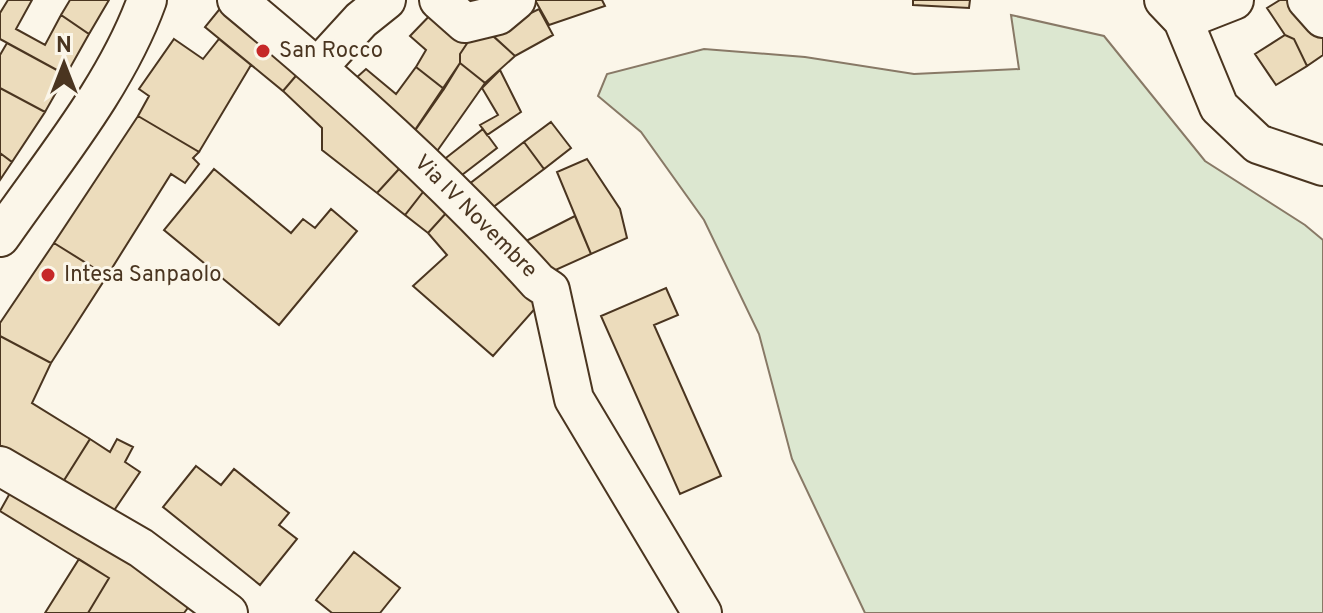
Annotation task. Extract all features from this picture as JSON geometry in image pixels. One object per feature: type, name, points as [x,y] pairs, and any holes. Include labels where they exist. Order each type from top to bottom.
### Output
[{"type":"street","points":[[0,237],[127,48],[147,0]]},
{"type":"street","name":"Via IV Novembre","points":[[237,0],[318,67],[430,171],[538,282],[550,290],[574,399],[702,613]]},
{"type":"street","points":[[318,67],[361,20],[386,0]]},
{"type":"street","points":[[439,0],[465,23],[498,15],[516,0]]},
{"type":"street","points":[[1234,0],[1173,10],[1219,107],[1258,144],[1323,166]]},
{"type":"street","points":[[1307,0],[1323,18]]},
{"type":"street","points":[[0,466],[141,548],[228,613]]},
{"type":"green space","points":[[1011,15],[1104,36],[1205,161],[1305,225],[1323,240],[1323,613],[865,613],[792,459],[759,334],[704,220],[641,132],[598,96],[607,74],[704,49],[805,57],[914,74],[1019,69]]},
{"type":"building","points":[[8,0],[32,0],[16,29],[45,45],[61,15],[89,34],[66,75],[0,39],[0,13]]},
{"type":"building","points":[[70,0],[109,0],[89,34],[61,15]]},
{"type":"building","name":"San Rocco","points":[[227,0],[306,64],[283,91],[205,27]]},
{"type":"building","points":[[535,0],[602,0],[605,6],[549,25]]},
{"type":"building","points":[[913,0],[970,0],[969,8],[913,5]]},
{"type":"building","points":[[1280,0],[1288,0],[1323,36],[1323,55],[1307,66],[1294,39],[1285,35],[1267,8]]},
{"type":"building","points":[[438,7],[470,39],[444,89],[416,67],[426,50],[410,36]]},
{"type":"building","points":[[539,9],[553,35],[515,56],[490,33]]},
{"type":"building","points":[[484,28],[515,56],[485,83],[460,63],[460,54],[470,39]]},
{"type":"building","points":[[1285,35],[1294,39],[1307,66],[1276,85],[1255,54]]},
{"type":"building","points":[[174,39],[203,59],[219,39],[251,65],[199,152],[138,116],[149,96],[139,89]]},
{"type":"building","points":[[7,43],[66,75],[45,112],[0,88],[0,55]]},
{"type":"building","points":[[460,63],[485,83],[428,164],[407,142]]},
{"type":"building","points":[[306,64],[410,157],[377,193],[322,150],[322,128],[283,91]]},
{"type":"building","points":[[416,67],[444,89],[407,142],[346,87],[366,69],[396,94]]},
{"type":"building","points":[[500,70],[521,112],[487,135],[480,125],[498,115],[482,88]]},
{"type":"building","points":[[0,88],[45,112],[12,162],[0,153]]},
{"type":"building","points":[[138,116],[199,152],[193,158],[199,164],[185,183],[171,174],[107,276],[54,243]]},
{"type":"building","points":[[551,122],[571,148],[544,169],[524,142]]},
{"type":"building","points":[[483,129],[497,148],[449,185],[433,168]]},
{"type":"building","points":[[524,142],[544,169],[480,217],[460,191]]},
{"type":"building","points":[[0,153],[12,162],[0,180]]},
{"type":"building","points":[[410,157],[434,178],[405,215],[377,193]]},
{"type":"building","points":[[587,159],[620,209],[627,238],[591,254],[557,172]]},
{"type":"building","points":[[214,169],[291,233],[303,219],[315,228],[331,209],[357,231],[279,325],[164,230]]},
{"type":"building","points":[[434,178],[457,201],[428,233],[405,215]]},
{"type":"building","points":[[457,201],[547,295],[493,356],[413,286],[447,255],[428,233]]},
{"type":"building","points":[[575,216],[591,254],[540,277],[522,243]]},
{"type":"building","points":[[54,243],[107,276],[51,363],[0,336],[0,323]]},
{"type":"building","points":[[666,288],[678,315],[654,325],[721,476],[680,494],[601,316]]},
{"type":"building","points":[[0,336],[51,363],[32,403],[90,439],[63,482],[0,445]]},
{"type":"building","points":[[90,439],[110,452],[117,439],[133,447],[125,462],[140,472],[113,512],[63,482]]},
{"type":"building","points":[[196,466],[221,485],[234,469],[289,513],[279,525],[297,539],[260,585],[163,507]]},
{"type":"building","points":[[14,486],[193,601],[184,613],[88,613],[109,578],[0,511]]},
{"type":"building","points":[[354,552],[400,588],[380,613],[332,613],[316,600]]},
{"type":"building","points":[[79,559],[109,578],[88,613],[45,613]]},
{"type":"place","name":"San Rocco","points":[[263,51]]},
{"type":"place","name":"Intesa Sanpaolo","points":[[48,275]]}]
